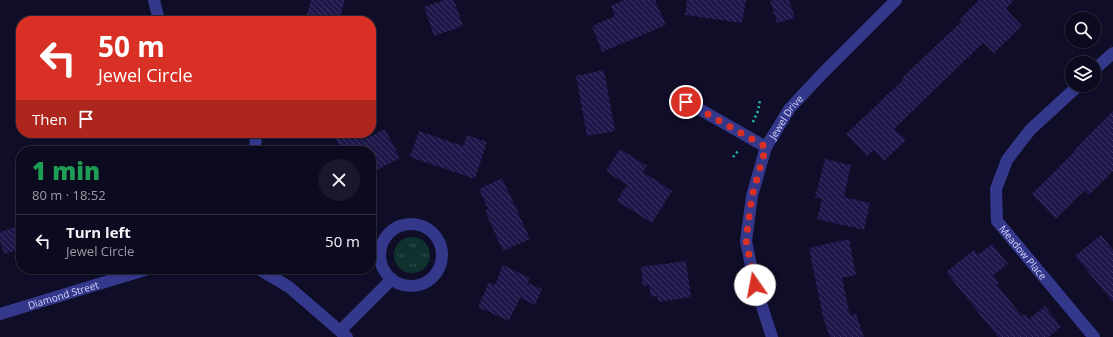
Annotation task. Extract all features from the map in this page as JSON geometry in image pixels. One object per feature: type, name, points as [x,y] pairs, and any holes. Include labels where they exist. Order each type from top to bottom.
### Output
[{"type":"street","points":[[154,0],[158,16]]},
{"type":"street","name":"Jewel Drive","points":[[772,337],[755,285],[746,240],[752,196],[766,147],[790,108],[822,73],[896,0]]},
{"type":"street","points":[[1101,63],[1113,52]]},
{"type":"street","name":"Meadow Place","points":[[1071,92],[1030,130],[1007,160],[996,189],[997,221],[1094,337]]},
{"type":"street","points":[[686,102],[766,147]]},
{"type":"street","points":[[408,224],[418,224],[428,228],[436,235],[441,244],[442,264],[437,273],[430,280],[421,285],[411,286],[400,284],[392,279],[385,272],[381,262],[380,251],[383,241],[393,230],[408,224]]},
{"type":"street","name":"Diamond Street","points":[[0,314],[132,274]]},
{"type":"street","points":[[267,274],[289,287],[343,334],[392,279]]},
{"type":"green space","points":[[416,237],[425,242],[429,248],[429,262],[425,268],[416,273],[408,273],[399,268],[395,262],[394,251],[399,242],[405,238]]},
{"type":"building","points":[[311,0],[345,0],[340,16],[306,16]]},
{"type":"building","points":[[444,0],[454,0],[463,26],[434,36],[424,7]]},
{"type":"building","points":[[624,0],[655,0],[666,25],[602,52],[592,26],[615,16],[611,6]]},
{"type":"building","points":[[687,0],[746,0],[742,23],[685,15]]},
{"type":"building","points":[[770,0],[789,0],[795,18],[777,23]]},
{"type":"building","points":[[979,0],[1014,0],[1006,9],[1022,26],[994,53],[983,43],[894,129],[906,140],[884,161],[874,150],[867,156],[846,134],[962,21],[960,19]]},
{"type":"building","points":[[604,70],[615,131],[587,136],[576,76]]},
{"type":"building","points":[[1113,111],[1113,171],[1089,195],[1085,190],[1056,219],[1032,194]]},
{"type":"building","points":[[385,129],[400,158],[376,170],[376,146],[339,146],[335,138],[362,138],[363,140],[367,138],[376,138],[376,134]]},
{"type":"building","points":[[419,131],[463,146],[467,135],[487,142],[475,179],[410,157]]},
{"type":"building","points":[[620,149],[647,166],[643,172],[672,191],[652,223],[617,201],[627,185],[606,171]]},
{"type":"building","points":[[825,159],[851,165],[844,197],[870,203],[864,230],[817,219],[822,199],[815,198]]},
{"type":"building","points":[[502,178],[530,239],[503,251],[485,211],[488,209],[479,189]]},
{"type":"building","points":[[16,227],[16,250],[4,254],[0,241],[0,232]]},
{"type":"building","points":[[1101,235],[1113,250],[1113,302],[1075,256]]},
{"type":"building","points":[[849,239],[856,275],[842,278],[850,316],[856,314],[864,337],[830,337],[823,317],[809,248]]},
{"type":"building","points":[[992,244],[1008,264],[993,275],[999,283],[997,285],[1022,316],[1025,314],[1029,319],[1045,306],[1061,327],[1049,337],[998,337],[946,272],[974,250],[978,255]]},
{"type":"building","points":[[686,261],[691,297],[658,302],[657,296],[651,297],[649,285],[643,286],[641,267]]},
{"type":"building","points":[[503,265],[530,278],[528,283],[542,289],[535,305],[520,298],[509,321],[478,307],[489,282],[495,285]]},
{"type":"route","points":[[686,102],[766,147],[752,196],[746,240],[755,285]]}]
